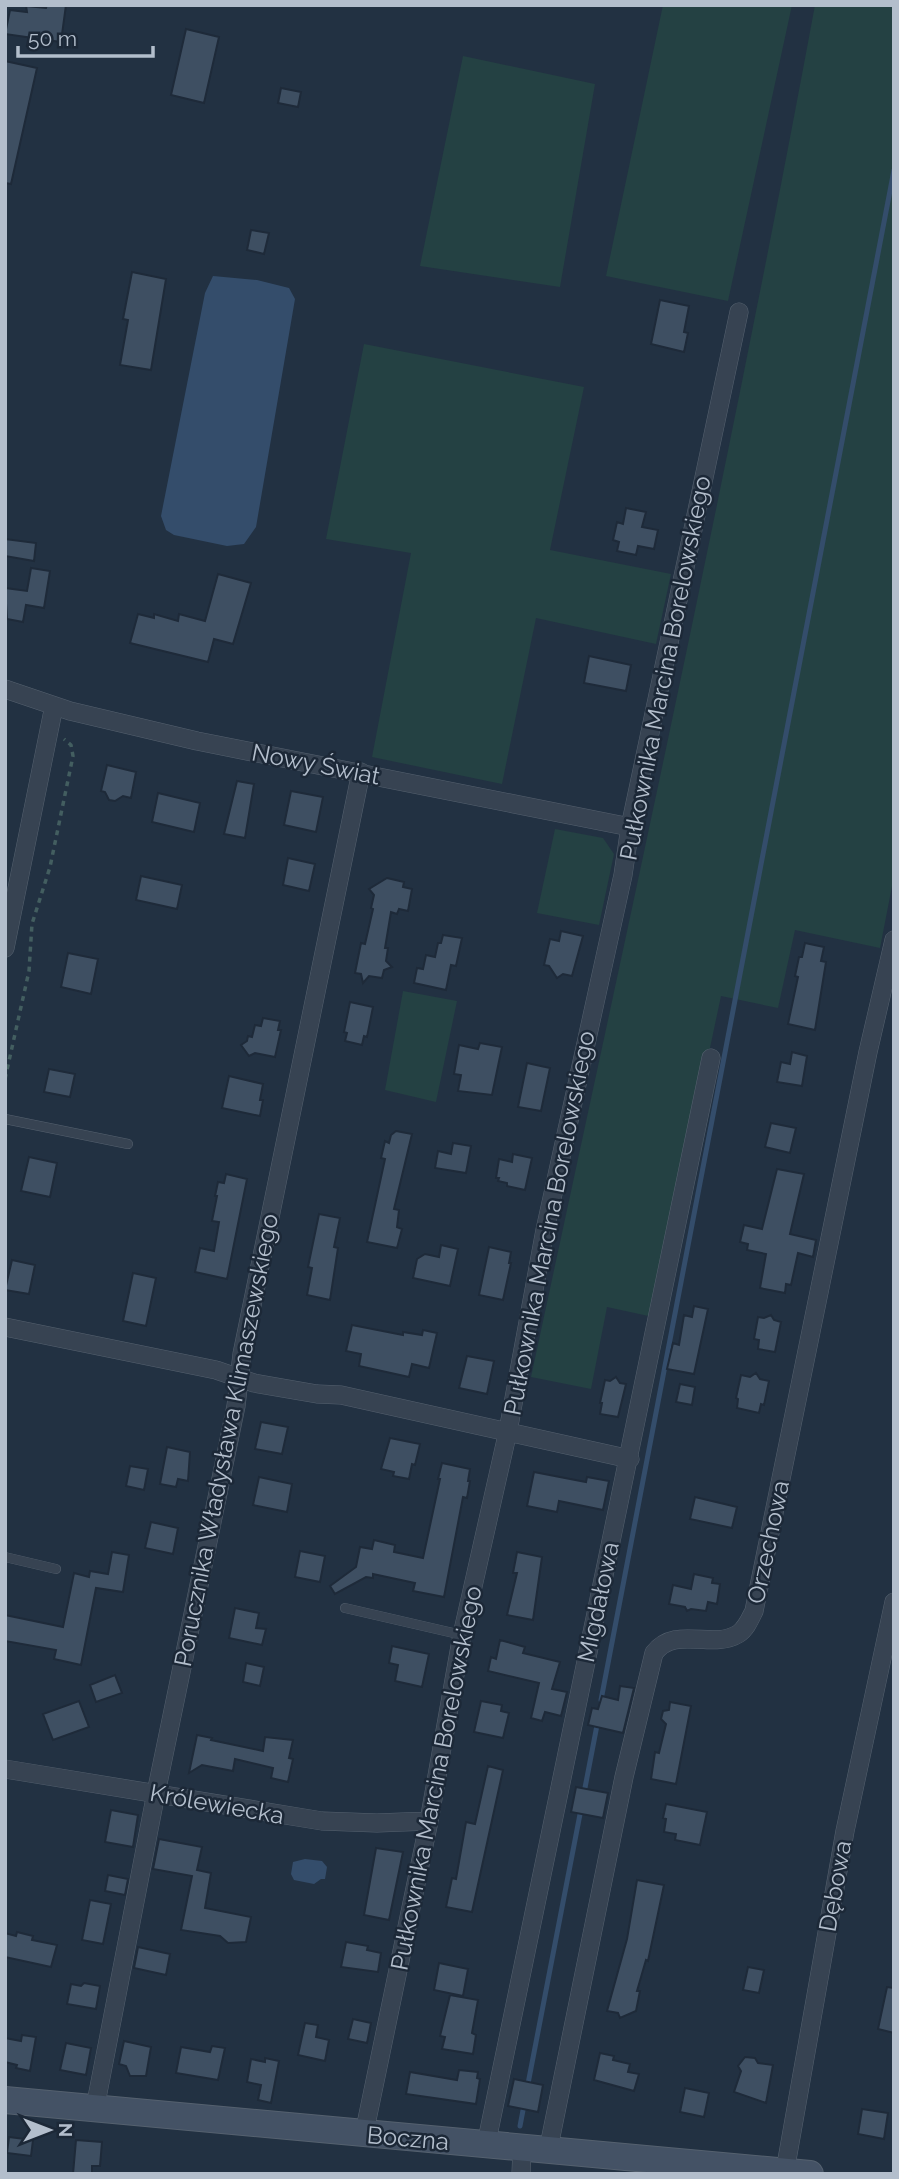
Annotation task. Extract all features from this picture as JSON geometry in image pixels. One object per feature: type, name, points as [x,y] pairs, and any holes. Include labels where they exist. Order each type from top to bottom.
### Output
[{"type":"street","name":"Pułkownika Marcina Borelowskiego","points":[[364,2134],[429,1821],[462,1635],[508,1431],[545,1230],[623,875],[630,827],[739,312]]},
{"type":"street","name":"Nowy Świat","points":[[5,689],[54,706],[197,741],[630,827]]},
{"type":"street","points":[[5,948],[54,706]]},
{"type":"street","name":"Porucznika Władysława Klimaszewskiego","points":[[95,2108],[156,1793],[236,1406],[238,1378],[361,772]]},
{"type":"street","name":"Orzechowa","points":[[530,2158],[654,1653],[666,1642],[675,1639],[726,1638],[739,1634],[754,1611],[868,1052],[894,940]]},
{"type":"street","name":"Migdałowa","points":[[486,2146],[711,1058]]},
{"type":"street","points":[[5,1326],[216,1370],[238,1378],[317,1394],[341,1395],[630,1459]]},
{"type":"street","name":"Dębowa","points":[[798,2173],[845,1831],[894,1602]]},
{"type":"street","name":"Królewiecka","points":[[5,1769],[322,1821],[377,1824],[429,1821]]},
{"type":"street","name":"Boczna","points":[[5,2100],[486,2146],[530,2158],[798,2173]]},
{"type":"lane","points":[[5,1119],[128,1144]]},
{"type":"lane","points":[[5,1557],[56,1569]]},
{"type":"lane","points":[[345,1608],[462,1635]]},
{"type":"path","points":[[5,1079],[27,980],[33,924],[50,867],[73,756],[68,741],[48,735]]},
{"type":"green space","points":[[663,5],[792,5],[728,301],[606,276]]},
{"type":"green space","points":[[815,5],[894,5],[894,876],[880,948],[795,930],[778,1008],[721,996],[653,1317],[607,1307],[591,1389],[531,1377],[714,521]]},
{"type":"green space","points":[[463,56],[595,84],[560,287],[420,266]]},
{"type":"green space","points":[[364,344],[584,387],[550,550],[671,574],[656,644],[536,618],[502,784],[372,757],[411,553],[326,539]]},
{"type":"green space","points":[[555,829],[603,838],[614,854],[599,925],[537,913]]},
{"type":"green space","points":[[403,991],[457,1001],[436,1102],[385,1090]]},
{"type":"water","points":[[213,276],[257,280],[289,288],[295,299],[256,527],[244,544],[227,546],[174,535],[166,530],[161,516],[205,293]]},
{"type":"water","points":[[305,1859],[322,1861],[327,1867],[325,1879],[314,1884],[294,1880],[291,1874],[293,1862]]},
{"type":"building","points":[[47,5],[66,5],[61,42],[5,34],[10,10],[27,12],[26,6],[46,8]]},
{"type":"building","points":[[186,29],[219,37],[204,103],[171,95]]},
{"type":"building","points":[[5,61],[37,68],[11,184],[5,183]]},
{"type":"building","points":[[281,88],[301,92],[298,107],[278,103]]},
{"type":"building","points":[[251,230],[269,233],[264,254],[247,250]]},
{"type":"building","points":[[132,272],[166,279],[151,370],[120,365],[128,320],[123,319]]},
{"type":"building","points":[[660,300],[689,306],[684,332],[688,333],[684,352],[651,344]]},
{"type":"building","points":[[626,508],[646,512],[642,527],[658,530],[654,549],[638,546],[636,555],[617,551],[619,542],[613,540],[617,522],[623,524]]},
{"type":"building","points":[[5,539],[36,543],[34,561],[5,556]]},
{"type":"building","points":[[31,568],[50,571],[44,608],[26,605],[23,622],[7,619],[5,588],[27,591]]},
{"type":"building","points":[[218,574],[251,583],[233,644],[214,639],[208,662],[130,643],[138,614],[154,618],[154,614],[178,621],[179,614],[205,621]]},
{"type":"building","points":[[589,656],[631,665],[626,691],[584,683]]},
{"type":"building","points":[[107,765],[136,772],[131,798],[123,796],[115,801],[109,800],[105,792],[101,791]]},
{"type":"building","points":[[237,781],[254,784],[245,838],[224,834]]},
{"type":"building","points":[[291,791],[323,797],[316,832],[284,825]]},
{"type":"building","points":[[158,793],[200,803],[194,832],[152,822]]},
{"type":"building","points":[[288,858],[315,864],[309,891],[283,885]]},
{"type":"building","points":[[141,876],[182,885],[177,909],[136,900]]},
{"type":"building","points":[[387,878],[404,882],[403,887],[412,889],[408,911],[399,909],[397,914],[391,912],[385,948],[388,948],[386,961],[392,967],[384,970],[382,978],[369,976],[363,983],[361,974],[355,973],[361,943],[365,944],[373,909],[374,895],[369,889]]},
{"type":"building","points":[[561,931],[583,936],[572,976],[563,974],[557,978],[549,966],[544,965],[550,939],[559,941]]},
{"type":"building","points":[[443,935],[462,938],[456,966],[451,965],[446,990],[414,983],[417,968],[423,969],[426,955],[435,957]]},
{"type":"building","points":[[805,943],[824,947],[821,961],[826,962],[815,1030],[788,1024],[798,977],[795,976]]},
{"type":"building","points":[[68,953],[98,959],[91,994],[61,987]]},
{"type":"building","points":[[350,1002],[373,1007],[367,1037],[364,1036],[362,1045],[345,1041],[347,1033],[344,1032]]},
{"type":"building","points":[[263,1018],[280,1021],[278,1030],[281,1030],[275,1057],[255,1053],[249,1056],[241,1045],[247,1041],[248,1036],[252,1037],[255,1025],[261,1026]]},
{"type":"building","points":[[480,1043],[502,1047],[492,1095],[458,1091],[461,1075],[454,1074],[459,1045],[478,1049]]},
{"type":"building","points":[[792,1052],[807,1056],[802,1086],[777,1082],[781,1062],[790,1064]]},
{"type":"building","points":[[527,1063],[550,1068],[541,1111],[518,1107]]},
{"type":"building","points":[[49,1069],[75,1074],[70,1097],[44,1092]]},
{"type":"building","points":[[229,1076],[263,1084],[260,1116],[222,1108]]},
{"type":"building","points":[[771,1123],[796,1128],[790,1153],[765,1147]]},
{"type":"building","points":[[396,1131],[412,1134],[394,1209],[399,1210],[397,1227],[402,1229],[397,1248],[367,1242],[385,1159],[381,1158],[385,1141],[389,1143],[391,1135]]},
{"type":"building","points":[[453,1143],[471,1146],[466,1173],[435,1168],[438,1151],[451,1154]]},
{"type":"building","points":[[513,1154],[532,1158],[525,1190],[507,1186],[507,1183],[496,1178],[499,1159],[512,1162]]},
{"type":"building","points":[[29,1157],[57,1163],[50,1197],[21,1191]]},
{"type":"building","points":[[777,1169],[804,1174],[790,1234],[816,1240],[813,1257],[798,1253],[791,1285],[786,1284],[785,1293],[760,1288],[766,1254],[747,1250],[748,1244],[740,1242],[744,1225],[762,1229]]},
{"type":"building","points":[[226,1174],[247,1179],[227,1279],[195,1272],[200,1248],[214,1251],[219,1222],[212,1221],[215,1196],[218,1182],[224,1183]]},
{"type":"building","points":[[319,1214],[340,1218],[334,1247],[338,1248],[330,1300],[307,1295],[312,1268],[308,1267]]},
{"type":"building","points":[[441,1245],[458,1249],[450,1286],[413,1278],[417,1259],[425,1254],[439,1257]]},
{"type":"building","points":[[489,1247],[511,1252],[503,1300],[479,1295]]},
{"type":"building","points":[[12,1260],[35,1265],[29,1294],[5,1290]]},
{"type":"building","points":[[133,1273],[156,1278],[146,1326],[123,1321]]},
{"type":"building","points":[[694,1306],[708,1309],[694,1374],[667,1369],[673,1343],[679,1345],[684,1315],[692,1317]]},
{"type":"building","points":[[771,1315],[774,1320],[781,1322],[775,1352],[758,1349],[759,1340],[754,1339],[758,1317]]},
{"type":"building","points":[[352,1325],[403,1335],[403,1332],[422,1335],[423,1330],[437,1333],[429,1368],[412,1364],[409,1377],[359,1366],[361,1354],[346,1351]]},
{"type":"building","points":[[467,1356],[494,1361],[487,1394],[459,1388]]},
{"type":"building","points":[[756,1373],[760,1379],[769,1381],[764,1405],[761,1404],[759,1413],[737,1408],[736,1398],[741,1375],[750,1377]]},
{"type":"building","points":[[616,1377],[620,1383],[626,1384],[618,1417],[600,1414],[605,1380],[610,1381]]},
{"type":"building","points":[[680,1384],[695,1387],[692,1405],[676,1402]]},
{"type":"building","points":[[261,1422],[288,1427],[282,1454],[255,1449]]},
{"type":"building","points":[[390,1438],[420,1444],[409,1479],[393,1476],[394,1472],[381,1469]]},
{"type":"building","points":[[167,1447],[190,1452],[188,1481],[178,1479],[176,1487],[160,1484]]},
{"type":"building","points":[[442,1463],[470,1469],[467,1498],[463,1497],[444,1597],[413,1591],[415,1583],[373,1574],[373,1578],[366,1577],[335,1594],[330,1586],[356,1567],[360,1547],[372,1549],[374,1540],[395,1545],[394,1552],[423,1558]]},
{"type":"building","points":[[130,1466],[148,1469],[144,1490],[126,1486]]},
{"type":"building","points":[[534,1472],[586,1482],[587,1477],[609,1481],[603,1510],[559,1501],[557,1512],[527,1506]]},
{"type":"building","points":[[259,1477],[292,1484],[287,1512],[253,1505]]},
{"type":"building","points":[[695,1497],[737,1507],[732,1528],[690,1519]]},
{"type":"building","points":[[151,1522],[178,1528],[173,1554],[145,1548]]},
{"type":"building","points":[[300,1551],[325,1556],[320,1582],[295,1577]]},
{"type":"building","points":[[112,1552],[129,1555],[123,1592],[96,1588],[81,1665],[54,1659],[56,1650],[5,1641],[5,1615],[63,1627],[74,1573],[89,1577],[90,1571],[108,1574]]},
{"type":"building","points":[[517,1552],[542,1557],[533,1620],[507,1615],[517,1573],[513,1573]]},
{"type":"building","points":[[694,1574],[713,1578],[712,1583],[720,1584],[717,1604],[708,1602],[706,1611],[687,1611],[685,1607],[669,1604],[673,1585],[691,1589]]},
{"type":"building","points":[[235,1608],[259,1613],[256,1628],[266,1629],[262,1645],[229,1638]]},
{"type":"building","points":[[500,1640],[525,1647],[523,1653],[560,1662],[552,1689],[567,1692],[561,1716],[545,1712],[542,1721],[531,1718],[539,1683],[488,1671],[491,1657],[496,1659]]},
{"type":"building","points":[[392,1646],[429,1654],[422,1687],[395,1681],[398,1665],[389,1663]]},
{"type":"building","points":[[246,1663],[264,1667],[260,1686],[243,1682]]},
{"type":"building","points":[[115,1675],[122,1693],[96,1702],[90,1685]]},
{"type":"building","points":[[620,1686],[634,1688],[623,1733],[588,1725],[592,1708],[598,1709],[602,1696],[618,1700]]},
{"type":"building","points":[[79,1701],[89,1727],[53,1740],[43,1714]]},
{"type":"building","points":[[481,1701],[502,1705],[501,1711],[509,1713],[503,1738],[474,1732]]},
{"type":"building","points":[[670,1702],[691,1706],[676,1784],[651,1779],[655,1752],[659,1753],[666,1724],[661,1719],[663,1711],[669,1710]]},
{"type":"building","points":[[197,1735],[263,1751],[265,1737],[293,1740],[289,1758],[293,1759],[288,1782],[271,1778],[273,1768],[235,1759],[233,1771],[202,1765],[189,1773]]},
{"type":"building","points":[[488,1766],[503,1770],[472,1912],[446,1907],[452,1878],[456,1879],[466,1822],[475,1824]]},
{"type":"building","points":[[576,1787],[608,1793],[603,1818],[571,1812]]},
{"type":"building","points":[[666,1804],[707,1812],[700,1845],[675,1840],[676,1834],[664,1832]]},
{"type":"building","points":[[111,1810],[138,1815],[133,1847],[105,1842]]},
{"type":"building","points":[[159,1839],[202,1847],[197,1870],[211,1873],[205,1908],[251,1917],[246,1942],[228,1943],[220,1936],[181,1930],[192,1876],[153,1869]]},
{"type":"building","points":[[376,1848],[403,1852],[389,1920],[364,1915]]},
{"type":"building","points":[[108,1875],[128,1879],[125,1895],[105,1891]]},
{"type":"building","points":[[637,1880],[664,1885],[648,1961],[646,1960],[637,1991],[640,1991],[636,2011],[620,2018],[618,2013],[607,2011],[627,1939]]},
{"type":"building","points":[[90,1900],[111,1904],[103,1944],[82,1940]]},
{"type":"building","points":[[17,1932],[33,1936],[32,1940],[57,1945],[51,1967],[5,1957],[5,1933],[16,1936]]},
{"type":"building","points":[[346,1942],[368,1946],[367,1950],[381,1953],[378,1972],[341,1967]]},
{"type":"building","points":[[138,1947],[170,1954],[166,1975],[134,1968]]},
{"type":"building","points":[[439,1963],[468,1969],[463,1996],[434,1990]]},
{"type":"building","points":[[748,1967],[764,1970],[759,1993],[743,1990]]},
{"type":"building","points":[[84,1983],[100,1986],[96,2009],[67,2004],[71,1984],[81,1986]]},
{"type":"building","points":[[887,1987],[894,1988],[894,2033],[878,2029]]},
{"type":"building","points":[[450,1995],[478,2000],[472,2033],[476,2035],[473,2054],[442,2049],[445,2037],[440,2036]]},
{"type":"building","points":[[353,2019],[371,2023],[367,2043],[348,2039]]},
{"type":"building","points":[[305,2023],[318,2025],[316,2037],[329,2040],[325,2061],[298,2055]]},
{"type":"building","points":[[22,2035],[36,2037],[30,2071],[5,2062],[5,2038],[21,2041]]},
{"type":"building","points":[[124,2041],[151,2047],[146,2076],[130,2076],[126,2066],[119,2064]]},
{"type":"building","points":[[66,2043],[91,2048],[86,2075],[60,2070]]},
{"type":"building","points":[[212,2046],[225,2048],[218,2080],[176,2073],[181,2047],[210,2052]]},
{"type":"building","points":[[600,2053],[630,2064],[628,2072],[639,2074],[634,2091],[594,2080]]},
{"type":"building","points":[[745,2057],[755,2058],[758,2063],[773,2065],[766,2103],[734,2092],[741,2071],[738,2066]]},
{"type":"building","points":[[265,2058],[279,2061],[271,2103],[258,2100],[261,2085],[247,2082],[251,2059],[265,2062]]},
{"type":"building","points":[[459,2070],[478,2072],[477,2078],[480,2079],[476,2104],[406,2094],[410,2072],[457,2080]]},
{"type":"building","points":[[514,2079],[543,2085],[538,2112],[508,2106]]},
{"type":"building","points":[[685,2088],[709,2093],[704,2117],[680,2112]]},
{"type":"building","points":[[862,2109],[888,2113],[884,2139],[858,2134]]},
{"type":"building","points":[[9,2137],[33,2140],[31,2156],[7,2153]]},
{"type":"building","points":[[76,2140],[102,2142],[100,2166],[92,2166],[92,2174],[73,2174]]},
{"type":"waterway","points":[[601,1700],[894,170]]},
{"type":"waterway","points":[[584,1793],[598,1720]]},
{"type":"waterway","points":[[527,2089],[581,1809]]},
{"type":"waterway","points":[[520,2126],[524,2105]]}]
